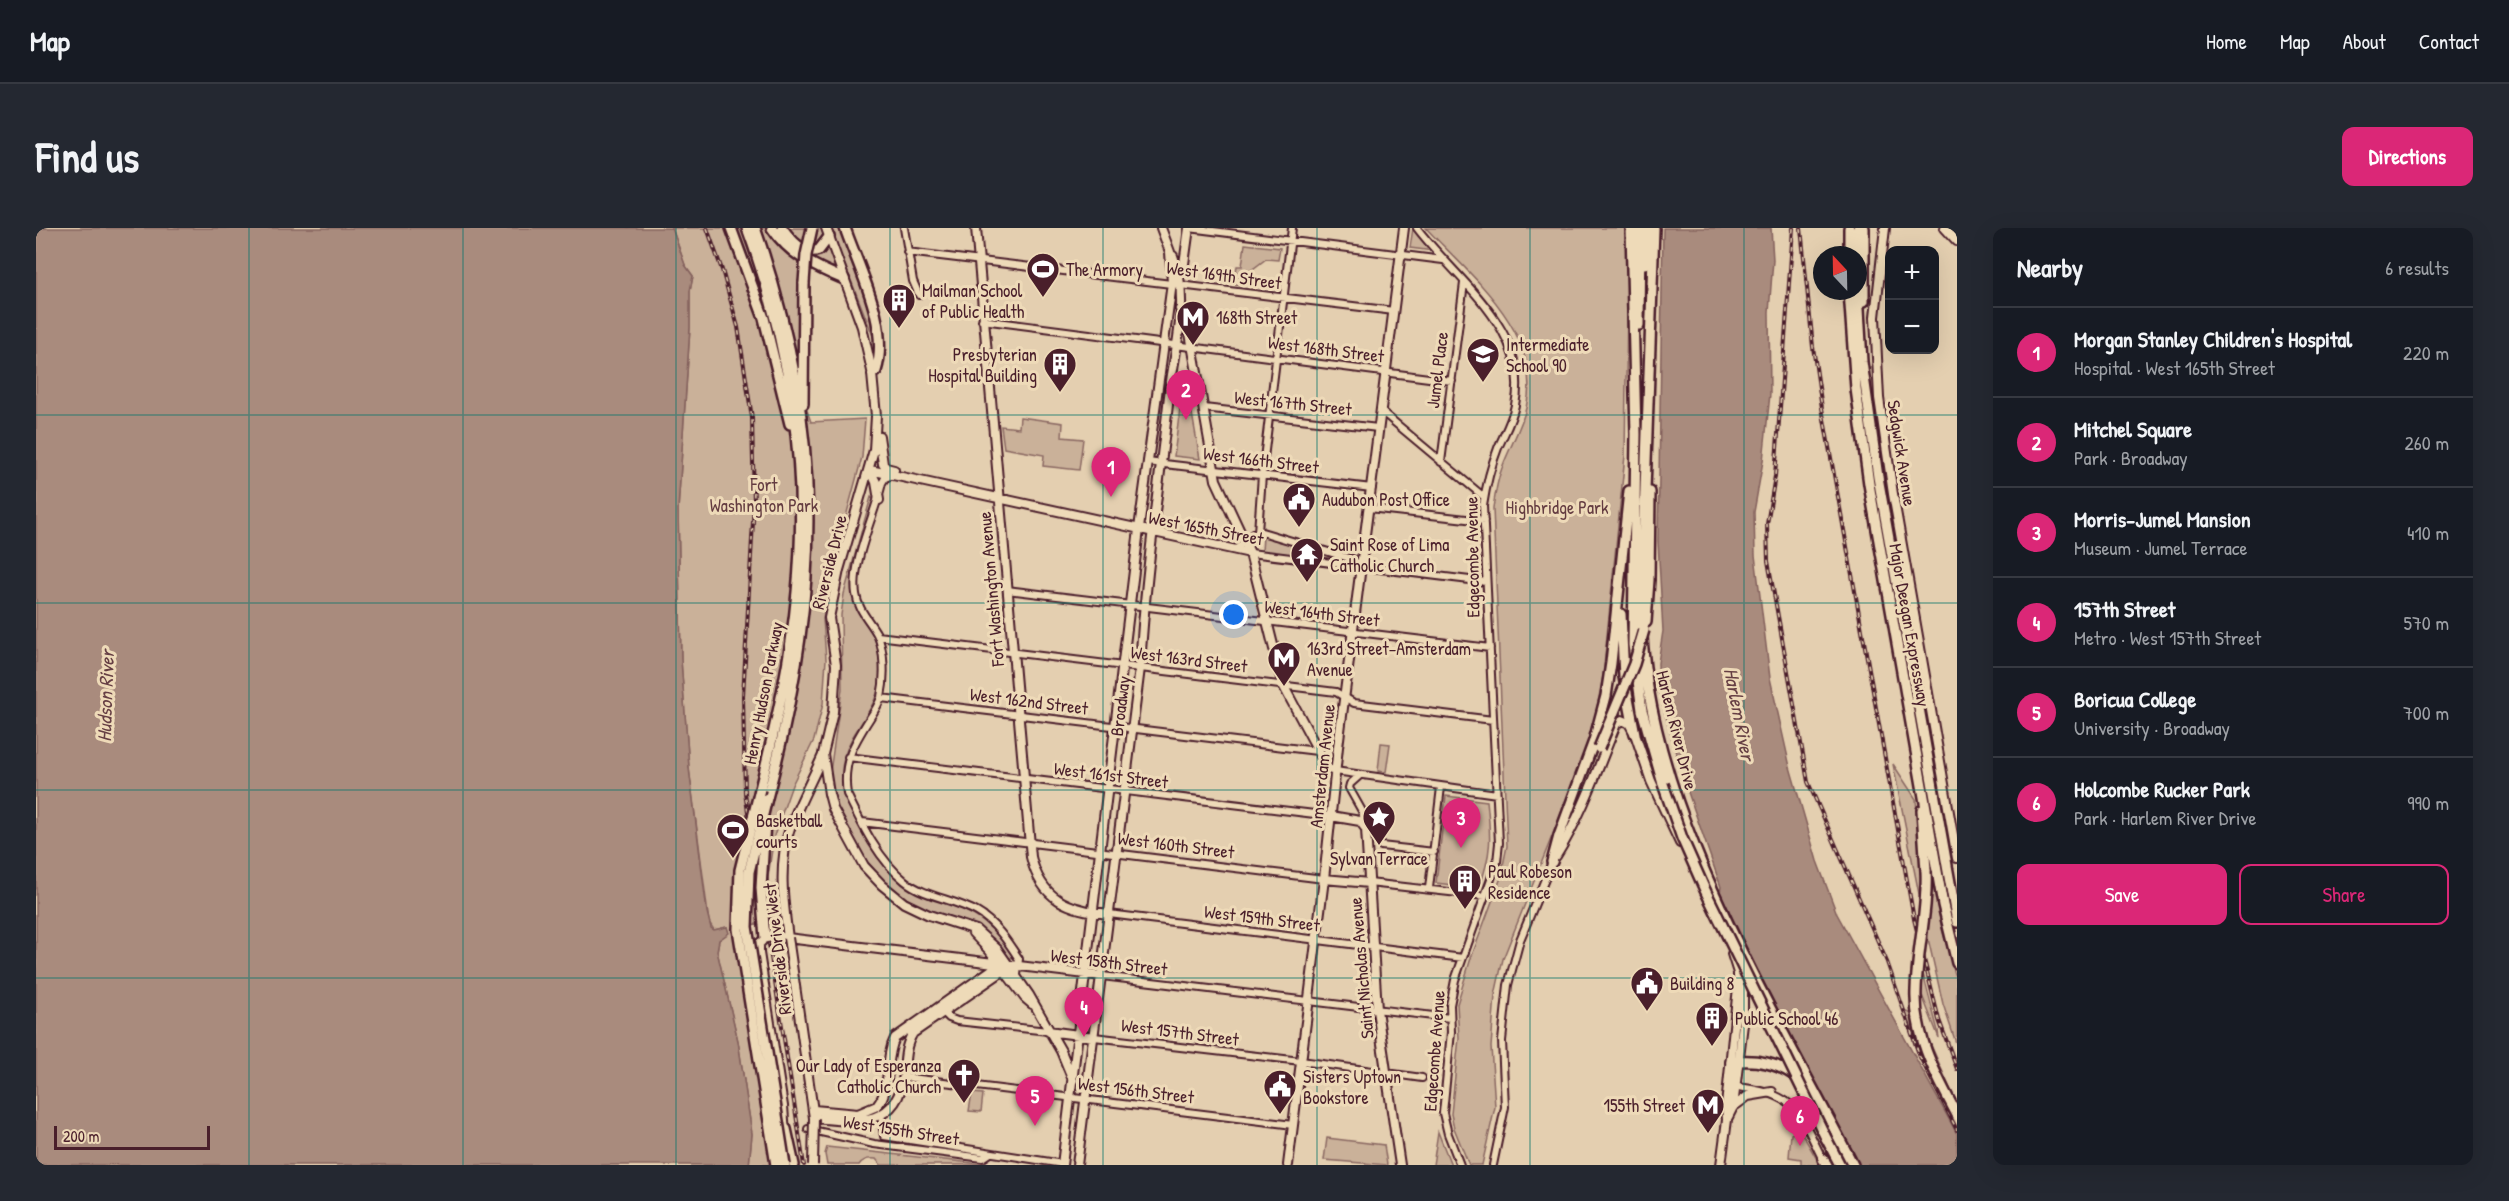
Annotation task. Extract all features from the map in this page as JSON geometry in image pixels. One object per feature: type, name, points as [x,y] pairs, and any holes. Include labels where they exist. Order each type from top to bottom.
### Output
[{"type":"highway","name":"Henry Hudson Parkway","points":[[747,228],[764,276],[782,346],[794,408],[798,456],[800,535],[796,608],[783,689],[740,870],[738,929],[775,1165]]},
{"type":"highway","name":"Henry Hudson Parkway","points":[[755,228],[774,286],[788,340],[802,425],[809,511],[806,597],[792,691],[749,872],[747,927],[785,1165]]},
{"type":"highway","points":[[772,228],[784,244],[801,259],[844,279]]},
{"type":"highway","points":[[782,228],[798,245],[810,252],[819,250],[827,232]]},
{"type":"highway","points":[[802,425],[805,260],[812,228]]},
{"type":"highway","points":[[845,228],[872,301],[879,353],[874,374]]},
{"type":"highway","name":"Harlem River Drive","points":[[1631,228],[1636,434],[1633,645],[1642,710],[1663,784],[1701,881],[1840,1165]]},
{"type":"highway","points":[[1635,377],[1639,341],[1640,228]]},
{"type":"highway","points":[[1647,228],[1646,347],[1649,377]]},
{"type":"highway","name":"Harlem River Drive","points":[[1654,228],[1641,618],[1648,694],[1662,751],[1704,867],[1740,945],[1853,1165]]},
{"type":"highway","points":[[1849,228],[1849,246]]},
{"type":"highway","points":[[1857,246],[1858,228]]},
{"type":"highway","points":[[1864,228],[1868,400]]},
{"type":"highway","points":[[732,230],[767,327],[798,456]]},
{"type":"highway","name":"Major Deegan Expressway","points":[[1850,300],[1854,368],[1866,464],[1947,925],[1957,963]]},
{"type":"highway","name":"Major Deegan Expressway","points":[[1859,300],[1862,352],[1878,477],[1957,922]]},
{"type":"highway","points":[[1552,862],[1634,664],[1644,630],[1648,598],[1650,532],[1650,435],[1647,411]]},
{"type":"highway","points":[[1552,862],[1602,711],[1611,663],[1620,585],[1629,501],[1630,457],[1636,434]]},
{"type":"highway","points":[[1620,585],[1624,677],[1635,734]]},
{"type":"highway","points":[[1922,784],[1926,899],[1916,983],[1916,1008],[1929,1060],[1957,1115]]},
{"type":"highway","points":[[765,938],[761,873],[767,798]]},
{"type":"highway","points":[[1943,847],[1957,893]]},
{"type":"highway","points":[[1740,945],[1741,987]]},
{"type":"highway","points":[[1735,1061],[1769,1064],[1792,1073],[1801,1081],[1832,1123]]},
{"type":"highway","points":[[786,1129],[794,1165]]},
{"type":"main road","name":"Fort Washington Avenue","points":[[976,228],[982,320],[1033,864],[1045,889],[1067,906],[1093,912]]},
{"type":"main road","name":"Broadway","points":[[1063,1164],[1147,462],[1164,343],[1179,271],[1161,228]]},
{"type":"main road","points":[[1179,271],[1184,264],[1189,228]]},
{"type":"main road","name":"Amsterdam Avenue","points":[[1288,1165],[1352,632],[1370,508],[1404,228]]},
{"type":"main road","name":"Sedgwick Avenue","points":[[1885,228],[1874,324],[1881,417],[1957,858]]},
{"type":"main road","points":[[1945,228],[1957,241]]},
{"type":"main road","name":"Riverside Drive","points":[[827,232],[862,327],[874,374],[877,425],[870,470],[838,570],[829,618],[836,665],[833,712],[823,754],[829,794],[833,809],[864,866],[882,885],[912,907],[967,927],[984,936],[1010,969]]},
{"type":"main road","name":"Broadway","points":[[1075,1165],[1102,976],[1140,668],[1144,606],[1161,464],[1178,345],[1180,309],[1170,252]]},
{"type":"main road","points":[[1180,309],[1187,316],[1214,469],[1220,488],[1250,553],[1283,685],[1317,751],[1328,769],[1335,771]]},
{"type":"main road","points":[[1156,398],[1169,400]]},
{"type":"main road","points":[[877,425],[884,466],[907,473],[917,480]]},
{"type":"main road","points":[[870,470],[876,482],[879,500]]},
{"type":"main road","name":"West 165th Street","points":[[870,470],[1250,553]]},
{"type":"main road","points":[[1552,862],[1566,840],[1617,723],[1622,720],[1627,721],[1635,734]]},
{"type":"main road","name":"Harlem River Drive","points":[[1635,734],[1651,781],[1730,948],[1737,970],[1741,987],[1740,1012],[1732,1086]]},
{"type":"main road","name":"Riverside Drive West","points":[[814,1114],[784,908],[782,880],[790,830],[823,754]]},
{"type":"main road","name":"Riverside Drive","points":[[813,778],[829,794]]},
{"type":"main road","name":"West 161st Street","points":[[1331,816],[1360,821],[1366,829]]},
{"type":"main road","name":"Saint Nicholas Avenue","points":[[1366,829],[1377,1010],[1400,1165]]},
{"type":"main road","name":"West 160th Street","points":[[1324,879],[1369,883]]},
{"type":"main road","name":"West 159th Street","points":[[1093,912],[1109,914]]},
{"type":"main road","name":"West 158th Street","points":[[765,938],[779,937],[1010,969],[1102,976]]},
{"type":"main road","points":[[765,938],[759,944],[759,953],[786,1129],[775,1165]]},
{"type":"main road","points":[[1010,969],[1025,998],[1033,1005]]},
{"type":"main road","points":[[1010,969],[1063,1055],[1073,1081]]},
{"type":"main road","points":[[840,1116],[870,1110],[880,1102],[886,1085],[891,1046],[895,1038],[1010,969]]},
{"type":"main road","points":[[813,1165],[814,1114],[840,1116],[861,1121],[881,1115],[894,1104],[903,1087],[907,1048],[914,1034],[941,1009]]},
{"type":"main road","name":"West 157th Street","points":[[1048,1031],[1094,1037]]},
{"type":"main road","points":[[891,1046],[899,1045],[907,1048]]},
{"type":"main road","points":[[886,1085],[894,1089],[903,1087]]},
{"type":"main road","points":[[1727,1120],[1733,1107],[1732,1086]]},
{"type":"main road","points":[[1721,1165],[1732,1086]]},
{"type":"main road","points":[[1733,1107],[1748,1096],[1772,1092]]},
{"type":"main road","points":[[775,1165],[785,1116]]},
{"type":"main road","name":"West 155th Street","points":[[1063,1164],[1075,1165]]},
{"type":"street","points":[[904,228],[913,281],[919,295]]},
{"type":"street","points":[[1189,228],[1443,260]]},
{"type":"street","points":[[1234,550],[1258,532],[1262,475],[1292,228]]},
{"type":"street","name":"Edgecombe Avenue","points":[[1417,228],[1504,332],[1517,373],[1515,405],[1492,465],[1484,498],[1486,582],[1500,843],[1497,862],[1452,993],[1451,1038],[1443,1113],[1460,1165]]},
{"type":"street","name":"West 169th Street","points":[[907,252],[1394,311]]},
{"type":"street","name":"Jumel Place","points":[[1441,462],[1464,283]]},
{"type":"street","name":"West 168th Street","points":[[982,320],[1452,381]]},
{"type":"street","name":"West 167th Street","points":[[1204,408],[1378,428]]},
{"type":"street","points":[[1381,411],[1484,498]]},
{"type":"street","name":"West 166th Street","points":[[1147,462],[1372,488]]},
{"type":"street","name":"Riverside Drive","points":[[892,475],[885,478],[860,557],[855,593],[863,613],[878,636],[884,664],[880,698],[848,757],[845,781],[847,794],[883,860],[906,882],[936,897],[977,912],[1003,935],[1019,959],[1010,969]]},
{"type":"street","points":[[1370,508],[1484,521]]},
{"type":"street","name":"West 165th Street","points":[[1258,532],[1352,559],[1362,567]]},
{"type":"street","name":"West 165th Street","points":[[1250,553],[1486,582]]},
{"type":"street","name":"West 164th Street","points":[[1007,590],[1490,648]]},
{"type":"street","name":"West 163rd Street","points":[[878,636],[1336,692],[1354,703],[1493,720]]},
{"type":"street","name":"West 162nd Street","points":[[880,698],[1317,751]]},
{"type":"street","name":"West 161st Street","points":[[848,757],[1331,816]]},
{"type":"street","points":[[1335,771],[1497,794]]},
{"type":"street","name":"Saint Nicholas Avenue","points":[[1359,776],[1349,786],[1363,813],[1366,829]]},
{"type":"street","points":[[1429,888],[1441,787]]},
{"type":"street","name":"West 160th Street","points":[[862,822],[1324,879]]},
{"type":"street","points":[[1381,846],[1434,852]]},
{"type":"street","points":[[1493,1165],[1505,1107],[1502,1041],[1508,985],[1523,932],[1552,862]]},
{"type":"street","name":"West 160th Street","points":[[1369,883],[1485,896]]},
{"type":"street","name":"West 159th Street","points":[[1109,914],[1463,958]]},
{"type":"street","name":"West 158th Street","points":[[1102,976],[1450,1018]]},
{"type":"street","name":"West 157th Street","points":[[941,1009],[949,1018],[957,1021],[1048,1031]]},
{"type":"street","name":"West 157th Street","points":[[1094,1037],[1301,1061],[1422,1078]]},
{"type":"street","name":"West 156th Street","points":[[903,1077],[1293,1125]]},
{"type":"street","points":[[1732,1086],[1772,1092],[1793,1106],[1826,1163]]},
{"type":"street","name":"West 155th Street","points":[[881,1115],[884,1136],[1063,1164]]},
{"type":"street","name":"West 155th Street","points":[[808,1129],[874,1144],[983,1158],[989,1154]]},
{"type":"green space","name":"Fort Washington Park","points":[[672,228],[842,228],[867,298],[873,336],[845,265],[829,267],[801,255],[798,384],[811,422],[865,419],[862,457],[834,561],[823,619],[826,659],[823,704],[814,740],[792,785],[774,836],[768,877],[772,922],[734,927],[771,1165],[749,1165],[752,1134],[738,1041],[717,951],[719,940],[728,933],[727,927],[714,930],[709,922],[689,768],[681,660],[678,510],[690,328],[690,291],[693,276],[685,265]]},
{"type":"green space","points":[[1414,228],[1434,251],[1410,248]]},
{"type":"green space","name":"Highbridge Park","points":[[1426,228],[1628,228],[1625,455],[1603,676],[1595,718],[1582,761],[1503,959],[1495,995],[1491,1047],[1495,1107],[1482,1165],[1469,1165],[1454,1128],[1451,1114],[1459,1038],[1457,1004],[1471,958],[1500,880],[1507,846],[1493,508],[1500,473],[1524,416],[1529,381],[1524,355],[1514,331],[1500,308],[1464,266]]},
{"type":"green space","points":[[1245,244],[1280,248],[1278,260],[1266,259],[1249,272],[1247,285],[1234,284],[1237,266],[1242,266]]},
{"type":"green space","points":[[1183,384],[1187,385],[1200,459],[1174,456]]},
{"type":"green space","points":[[1020,417],[1063,423],[1062,437],[1083,439],[1079,470],[1043,466],[1044,455],[1004,448],[1001,426],[1019,428]]},
{"type":"green space","points":[[871,497],[874,500],[858,550],[852,590],[854,601],[876,642],[880,663],[880,682],[875,699],[846,751],[842,773],[845,795],[871,848],[894,876],[913,890],[981,920],[1004,942],[1013,955],[1012,958],[1009,958],[987,936],[975,928],[918,906],[891,889],[865,859],[834,801],[830,772],[842,689],[841,615],[844,594]]},
{"type":"green space","points":[[1263,537],[1334,556],[1337,560],[1262,551]]},
{"type":"green space","points":[[1381,743],[1390,744],[1386,772],[1378,771]]},
{"type":"green space","points":[[1893,764],[1916,799],[1921,864],[1929,863],[1942,929],[1957,981],[1957,1046],[1943,1004],[1927,934]]},
{"type":"green space","points":[[1446,796],[1487,801],[1489,845],[1479,888],[1436,883]]},
{"type":"green space","points":[[1920,962],[1938,1031],[1939,1038],[1912,970]]},
{"type":"green space","points":[[1905,1011],[1912,1014],[1923,1027],[1956,1102],[1955,1107],[1927,1060]]},
{"type":"green space","points":[[972,1093],[983,1094],[981,1112],[969,1111]]},
{"type":"green space","points":[[1800,1130],[1820,1165],[1801,1165],[1801,1159],[1789,1157],[1791,1134]]},
{"type":"green space","points":[[1438,1132],[1451,1165],[1433,1165]]},
{"type":"green space","points":[[1327,1138],[1384,1145],[1387,1165],[1324,1160]]},
{"type":"green space","points":[[827,1147],[990,1165],[881,1165],[876,1159],[871,1159],[864,1160],[859,1165],[827,1165],[825,1154]]},
{"type":"water","name":"Hudson River","points":[[36,228],[672,228],[685,265],[693,276],[690,291],[690,328],[678,510],[681,660],[689,768],[707,912],[711,928],[714,930],[727,927],[729,933],[719,940],[717,951],[738,1041],[752,1134],[749,1165],[36,1165]]},
{"type":"water","name":"Harlem River","points":[[1663,228],[1771,228],[1773,260],[1769,312],[1770,394],[1763,461],[1754,512],[1755,555],[1770,678],[1790,767],[1817,861],[1837,914],[1957,1134],[1957,1165],[1858,1165],[1778,1012],[1720,892],[1721,887],[1681,772],[1659,690],[1658,663],[1663,631],[1658,541]]},
{"type":"railway","points":[[707,228],[738,327],[752,418],[754,504],[743,696],[745,793],[804,1165]]},
{"type":"railway","points":[[1793,228],[1775,476],[1767,524],[1768,561],[1808,782],[1887,962],[1920,1057],[1957,1130]]},
{"type":"railway","points":[[1801,228],[1813,347],[1822,408],[1914,919],[1939,1020],[1957,1069]]},
{"type":"place","name":"The Armory","points":[[1043,298]]},
{"type":"place","name":"Mailman School of Public Health","points":[[899,329]]},
{"type":"place","name":"168th Street","points":[[1193,346]]},
{"type":"place","name":"Intermediate School 90","points":[[1483,383]]},
{"type":"place","name":"Presbyterian Hospital Building","points":[[1060,393]]},
{"type":"place","name":"Mitchel Square","points":[[1186,420]]},
{"type":"place","name":"Morgan Stanley Children's Hospital","points":[[1111,497]]},
{"type":"place","name":"Audubon Post Office","points":[[1299,528]]},
{"type":"place","name":"Saint Rose of Lima Catholic Church","points":[[1307,583]]},
{"type":"place","name":"163rd Street–Amsterdam Avenue","points":[[1284,687]]},
{"type":"place","name":"Sylvan Terrace","points":[[1379,846]]},
{"type":"place","name":"Morris-Jumel Mansion","points":[[1461,848]]},
{"type":"place","name":"Basketball courts","points":[[733,859]]},
{"type":"place","name":"Paul Robeson Residence","points":[[1465,910]]},
{"type":"place","name":"Building 8","points":[[1647,1012]]},
{"type":"place","name":"157th Street","points":[[1084,1037]]},
{"type":"place","name":"Public School 46","points":[[1712,1047]]},
{"type":"place","name":"Our Lady of Esperanza Catholic Church","points":[[964,1104]]},
{"type":"place","name":"Sisters Uptown Bookstore","points":[[1280,1115]]},
{"type":"place","name":"Boricua College","points":[[1035,1126]]},
{"type":"place","name":"155th Street","points":[[1708,1134]]},
{"type":"place","name":"Holcombe Rucker Park","points":[[1800,1146]]}]
